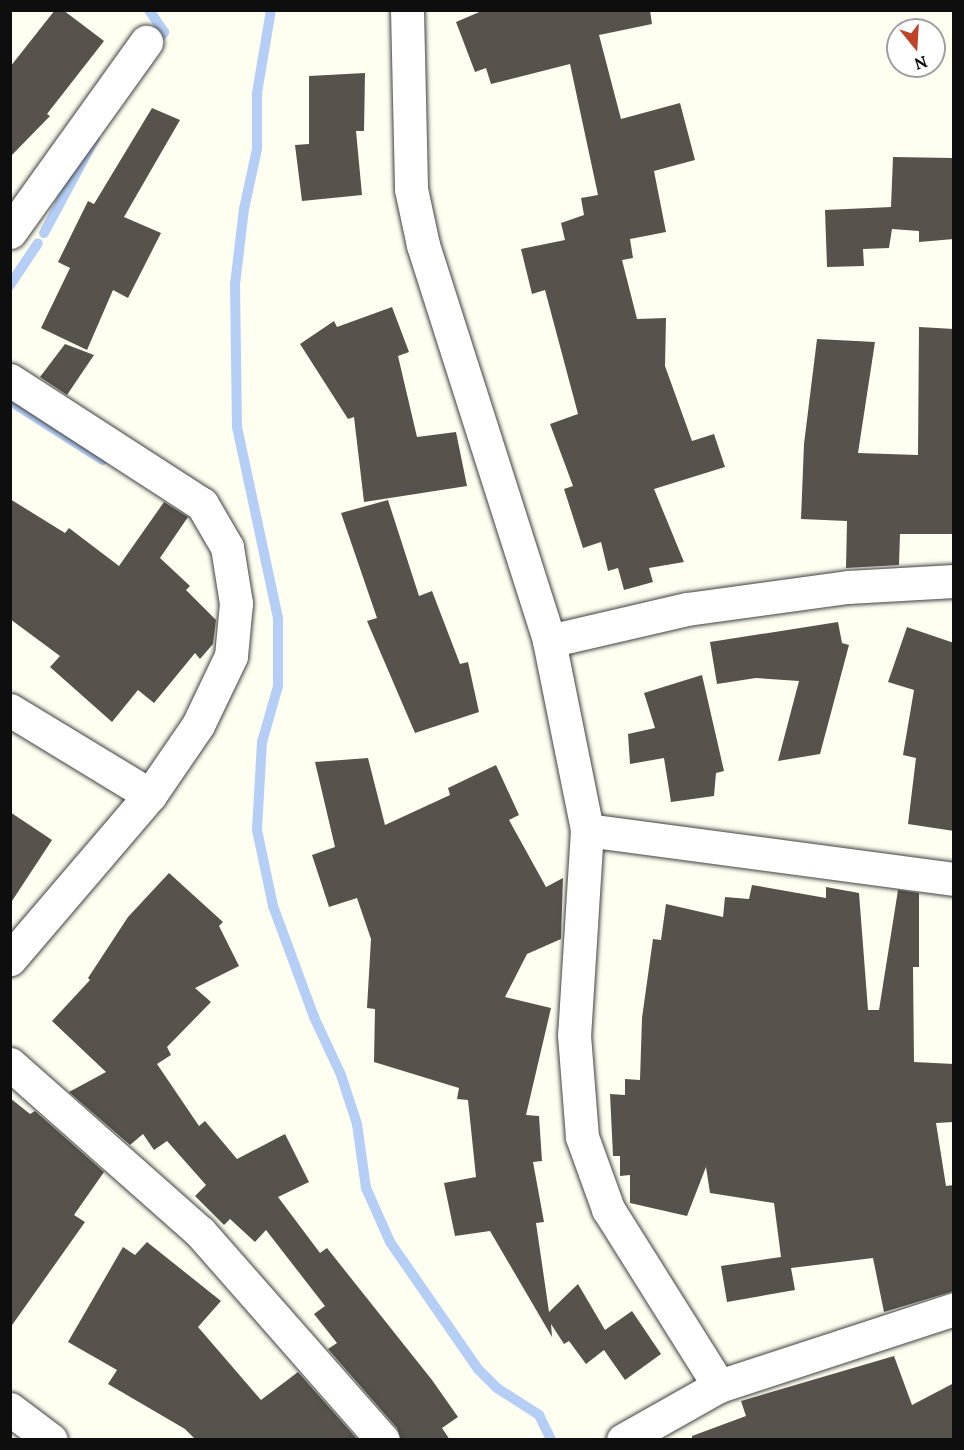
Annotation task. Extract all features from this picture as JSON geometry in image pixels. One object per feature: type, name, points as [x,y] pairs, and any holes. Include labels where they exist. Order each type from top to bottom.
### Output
[{"type":"street","points":[[406,10],[411,189],[423,245],[549,640],[587,830],[574,1035],[582,1137],[608,1209],[719,1386]]},
{"type":"street","points":[[10,232],[147,42]]},
{"type":"street","points":[[10,380],[202,504],[227,547],[236,603],[231,656],[198,725],[150,795],[10,959]]},
{"type":"street","points":[[549,640],[687,609],[848,587],[954,581]]},
{"type":"street","points":[[10,710],[150,795]]},
{"type":"street","points":[[587,830],[954,879]]},
{"type":"street","points":[[10,1064],[200,1232],[383,1440]]},
{"type":"street","points":[[623,1440],[719,1386],[954,1309]]},
{"type":"street","points":[[10,1409],[51,1440]]},
{"type":"building","points":[[55,10],[63,10],[104,41],[47,114],[50,116],[10,157],[10,67]]},
{"type":"building","points":[[484,10],[650,10],[652,24],[599,35],[621,119],[680,103],[695,160],[654,171],[666,232],[630,239],[633,258],[622,260],[637,319],[666,318],[665,366],[692,441],[714,434],[725,467],[654,489],[684,562],[649,568],[653,582],[624,590],[618,568],[608,571],[601,542],[583,548],[564,489],[573,486],[550,424],[578,414],[545,290],[532,294],[521,249],[565,240],[561,223],[584,215],[581,198],[598,195],[570,64],[491,84],[486,68],[475,72],[456,22]]},
{"type":"building","points":[[365,73],[364,131],[356,131],[362,195],[302,201],[295,145],[309,144],[309,76]]},
{"type":"building","points":[[152,108],[180,120],[124,217],[161,233],[128,298],[113,290],[87,350],[41,328],[70,268],[58,262],[88,201],[94,204]]},
{"type":"building","points":[[893,157],[954,158],[954,239],[919,242],[919,231],[892,229],[889,248],[863,249],[864,266],[827,267],[825,210],[891,207]]},
{"type":"building","points":[[392,307],[409,352],[398,356],[417,437],[456,432],[467,486],[364,502],[354,417],[348,419],[300,344],[334,321],[337,327]]},
{"type":"building","points":[[919,327],[954,329],[954,534],[900,534],[899,565],[846,568],[847,521],[801,519],[804,444],[817,339],[875,342],[858,453],[918,455]]},
{"type":"building","points":[[65,344],[94,355],[67,395],[40,377]]},
{"type":"building","points":[[10,499],[65,533],[69,528],[119,566],[164,502],[188,517],[160,558],[190,586],[186,590],[216,620],[213,644],[200,659],[195,653],[154,703],[138,690],[112,722],[50,667],[60,656],[10,619]]},
{"type":"building","points":[[388,500],[419,596],[432,591],[460,664],[468,662],[479,712],[415,733],[367,621],[377,618],[341,513]]},
{"type":"building","points":[[838,622],[842,643],[849,645],[820,754],[778,761],[799,681],[756,678],[717,684],[710,642]]},
{"type":"building","points":[[907,627],[954,643],[954,831],[908,824],[916,758],[903,755],[914,690],[888,682]]},
{"type":"building","points":[[702,675],[724,771],[716,773],[714,796],[671,802],[664,758],[630,764],[628,734],[655,728],[644,693]]},
{"type":"building","points":[[368,758],[385,825],[450,795],[448,788],[496,765],[519,815],[509,820],[546,887],[563,878],[561,939],[527,954],[505,997],[551,1008],[526,1115],[539,1116],[542,1161],[533,1162],[544,1222],[536,1223],[549,1312],[578,1284],[605,1330],[632,1311],[661,1354],[625,1380],[604,1350],[586,1364],[569,1341],[564,1344],[551,1324],[552,1337],[490,1231],[455,1236],[444,1183],[476,1177],[468,1100],[457,1099],[459,1088],[374,1062],[375,1009],[367,1008],[371,939],[357,898],[329,907],[312,855],[335,847],[315,762]]},
{"type":"building","points":[[10,812],[52,840],[10,904]]},
{"type":"building","points":[[169,873],[223,922],[219,926],[239,966],[195,988],[211,1002],[167,1047],[171,1055],[157,1064],[199,1126],[205,1121],[237,1159],[285,1134],[309,1182],[278,1197],[320,1253],[327,1248],[432,1380],[458,1417],[442,1428],[450,1440],[401,1440],[397,1428],[328,1349],[337,1343],[314,1314],[325,1306],[266,1230],[255,1242],[230,1219],[224,1225],[195,1196],[206,1185],[167,1141],[154,1150],[143,1134],[130,1145],[69,1092],[106,1072],[52,1021],[90,980],[88,978],[128,917]]},
{"type":"building","points":[[752,885],[826,898],[826,887],[859,893],[868,1010],[879,1010],[898,890],[919,893],[919,967],[913,967],[914,1062],[954,1064],[954,1122],[936,1123],[946,1186],[954,1185],[954,1291],[884,1312],[873,1258],[791,1268],[795,1290],[727,1302],[721,1266],[781,1257],[774,1203],[710,1193],[706,1167],[687,1216],[630,1203],[630,1175],[620,1176],[620,1156],[613,1156],[610,1094],[625,1095],[625,1079],[640,1080],[642,1018],[653,939],[661,940],[666,904],[723,917],[725,897],[749,899]]},
{"type":"building","points":[[10,1098],[30,1114],[35,1111],[104,1172],[74,1215],[85,1222],[10,1328]]},
{"type":"building","points":[[147,1242],[221,1301],[198,1327],[261,1400],[298,1372],[358,1440],[196,1440],[185,1429],[108,1384],[117,1370],[68,1342],[123,1247],[135,1255]]},
{"type":"building","points":[[894,1356],[912,1405],[954,1383],[954,1440],[692,1440],[692,1436],[746,1416],[741,1401]]},
{"type":"waterway","points":[[149,10],[164,32],[152,47]]},
{"type":"waterway","points":[[271,10],[257,93],[257,149],[244,209],[235,284],[237,427],[278,618],[278,686],[262,742],[257,830],[273,906],[314,1017],[341,1075],[357,1124],[366,1188],[390,1242],[478,1369],[497,1388],[539,1415],[551,1440]]},
{"type":"waterway","points":[[44,233],[95,138]]},
{"type":"waterway","points":[[10,285],[38,243]]},
{"type":"waterway","points":[[10,401],[103,460]]}]
